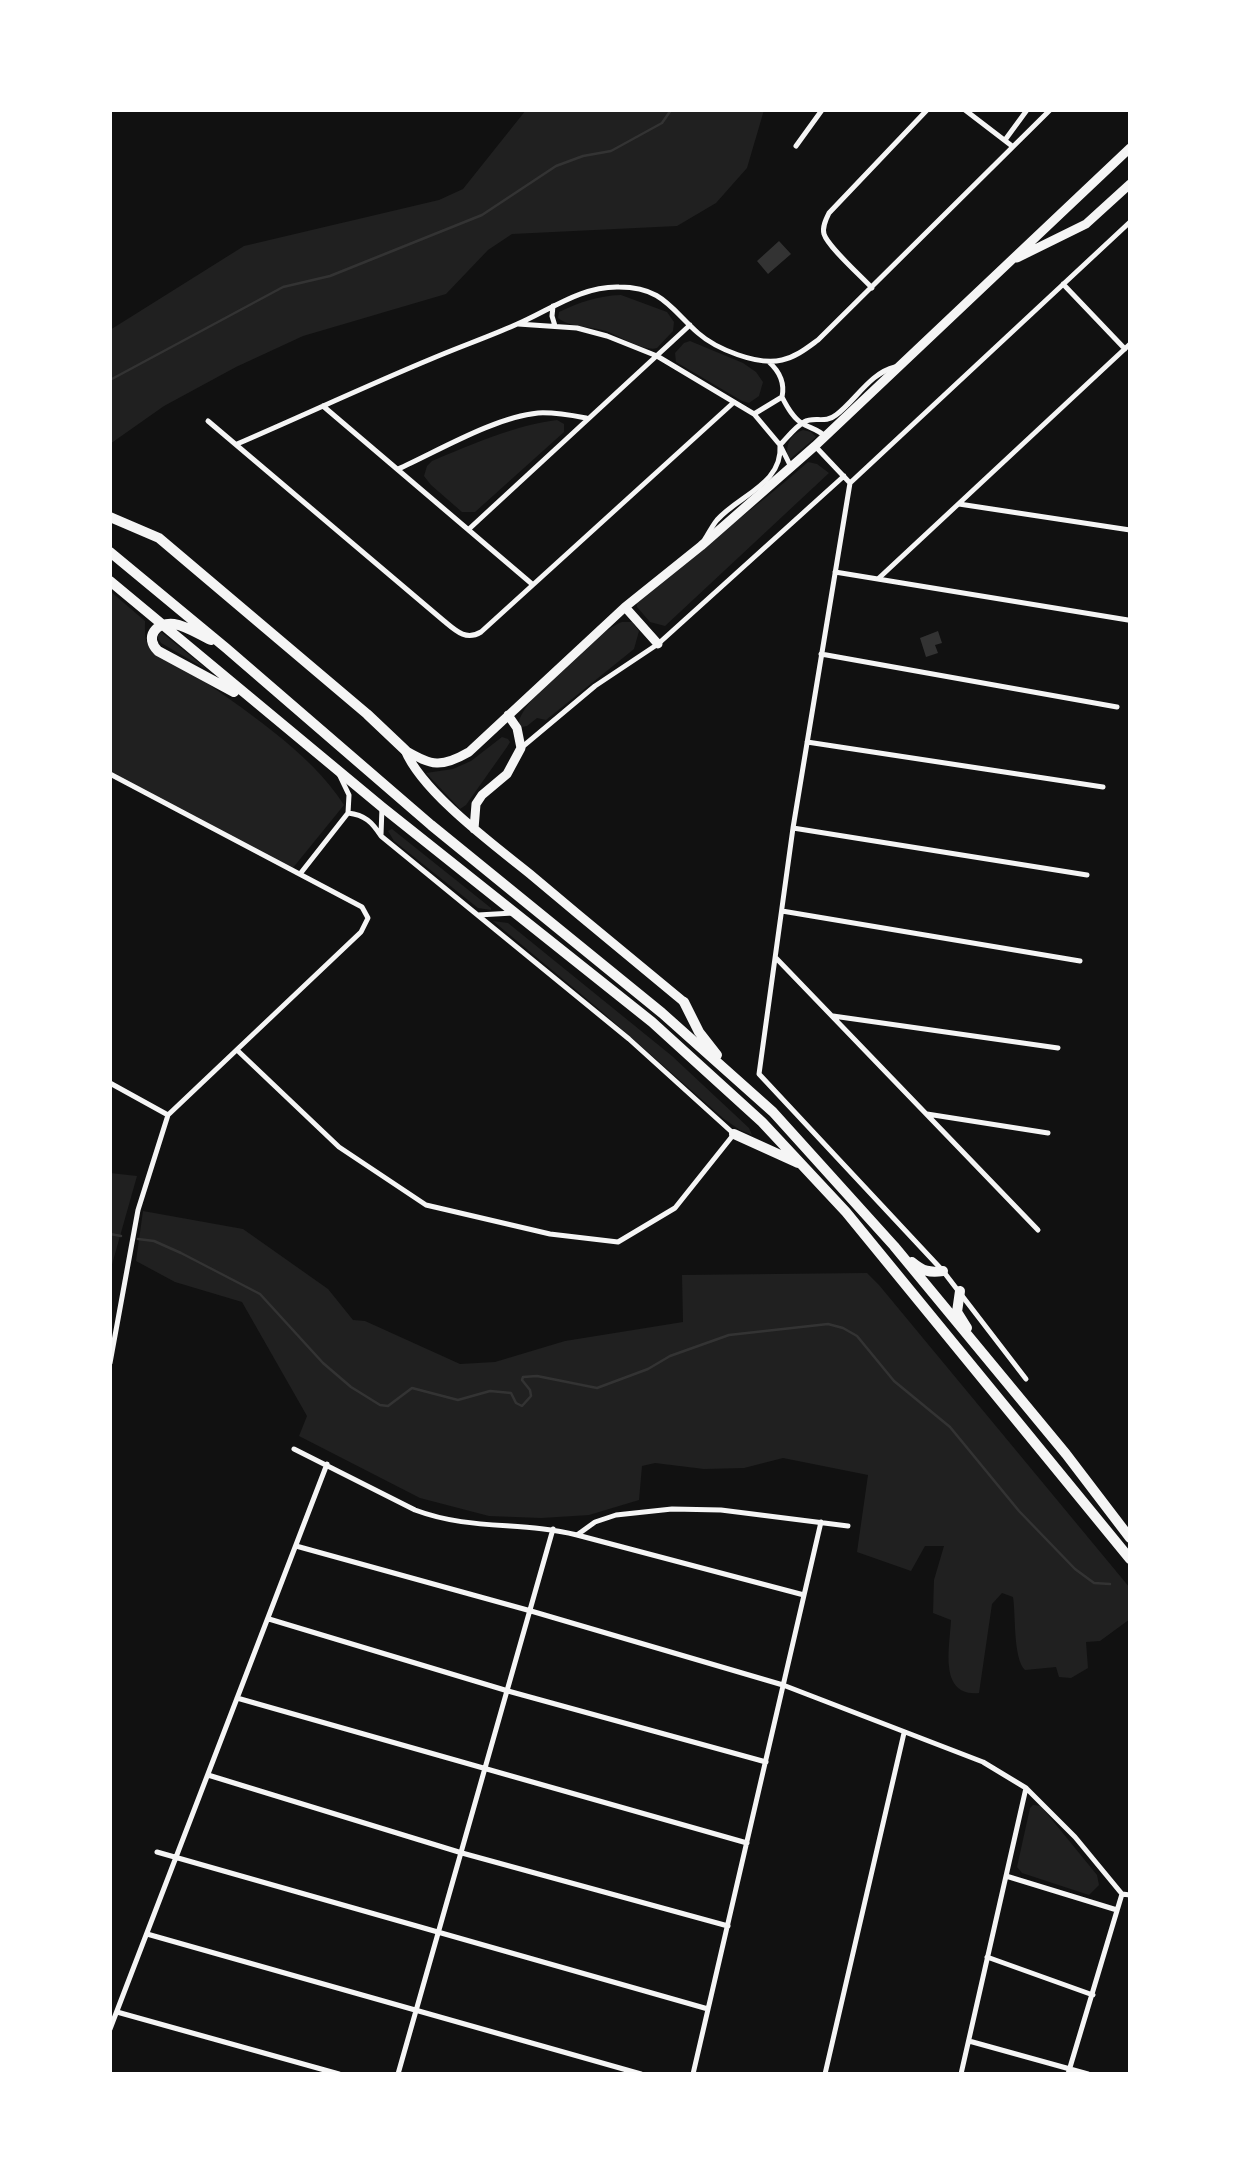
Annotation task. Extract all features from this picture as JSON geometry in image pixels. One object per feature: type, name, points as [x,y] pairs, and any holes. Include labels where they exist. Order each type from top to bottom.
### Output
[{"type":"highway","points":[[110,517],[159,538],[367,714],[405,750]]},
{"type":"highway","points":[[110,552],[431,825],[662,1013],[773,1112],[894,1246],[1066,1454],[1130,1538]]},
{"type":"highway","points":[[110,582],[382,807],[652,1022],[762,1122],[876,1247],[1130,1559]]},
{"type":"highway","points":[[226,648],[173,624],[154,629],[151,636],[153,646],[158,651],[226,687],[276,720]]},
{"type":"highway","points":[[684,1002],[699,1032],[730,1072]]},
{"type":"highway","points":[[734,1134],[803,1165]]},
{"type":"highway","points":[[894,1246],[921,1270],[930,1273],[943,1270]]},
{"type":"highway","points":[[960,1291],[957,1312],[985,1358]]},
{"type":"main road","points":[[405,750],[424,761],[436,764],[451,762],[469,752],[625,607],[701,546],[826,437],[1130,148]]},
{"type":"main road","points":[[1009,262],[1086,224],[1130,184]]},
{"type":"main road","points":[[625,607],[658,644]]},
{"type":"main road","points":[[474,829],[476,804],[507,774],[521,748],[517,728],[508,715]]},
{"type":"main road","points":[[405,750],[409,761],[423,778],[474,829],[684,1002]]},
{"type":"street","points":[[796,146],[822,110]]},
{"type":"street","points":[[873,288],[831,244],[823,233],[824,223],[830,213],[927,110]]},
{"type":"street","points":[[965,110],[1012,146]]},
{"type":"street","points":[[1005,140],[1027,110]]},
{"type":"street","points":[[237,444],[518,324],[553,306],[607,287],[635,288],[660,297],[707,340],[725,350],[769,362],[789,358],[809,347],[873,288],[1050,110]]},
{"type":"street","points":[[1026,1379],[943,1270],[759,1074],[793,828],[850,483],[1130,222]]},
{"type":"street","points":[[879,578],[1127,347],[1063,284]]},
{"type":"street","points":[[553,306],[555,326]]},
{"type":"street","points":[[518,324],[577,328],[607,336],[657,356],[754,414],[780,445],[791,468]]},
{"type":"street","points":[[469,529],[690,325]]},
{"type":"street","points":[[769,362],[780,375],[782,397],[802,424],[818,430],[826,437]]},
{"type":"street","points":[[701,546],[718,519],[774,473],[780,459],[780,445],[802,424],[832,418],[880,372],[902,366]]},
{"type":"street","points":[[754,414],[782,397]]},
{"type":"street","points":[[208,421],[463,635],[472,636],[481,632],[733,403]]},
{"type":"street","points":[[323,406],[532,584]]},
{"type":"street","points":[[398,469],[484,429],[517,417],[546,413],[587,418]]},
{"type":"street","points":[[816,446],[850,483]]},
{"type":"street","points":[[521,748],[595,686],[658,644],[844,477]]},
{"type":"street","points":[[959,504],[1130,530]]},
{"type":"street","points":[[835,572],[1128,620]]},
{"type":"street","points":[[821,654],[1117,706]]},
{"type":"street","points":[[807,742],[1103,787]]},
{"type":"street","points":[[300,874],[348,813],[349,795],[337,769]]},
{"type":"street","points":[[110,774],[362,907],[368,918],[366,926],[168,1115],[138,1210],[110,1363]]},
{"type":"street","points":[[381,836],[382,807]]},
{"type":"street","points":[[237,1050],[339,1147],[426,1205],[550,1234],[618,1242],[675,1208],[734,1134],[629,1040],[381,836],[368,819],[362,815],[348,813]]},
{"type":"street","points":[[793,828],[1087,875]]},
{"type":"street","points":[[782,911],[1080,961]]},
{"type":"street","points":[[478,915],[516,913]]},
{"type":"street","points":[[776,958],[1038,1230]]},
{"type":"street","points":[[831,1016],[1058,1048]]},
{"type":"street","points":[[110,1083],[168,1115]]},
{"type":"street","points":[[925,1113],[1048,1133]]},
{"type":"street","points":[[294,1449],[408,1507],[436,1517],[478,1525],[553,1529],[804,1595]]},
{"type":"street","points":[[110,2029],[270,1619],[327,1464]]},
{"type":"street","points":[[577,1535],[595,1522],[616,1516],[672,1509],[721,1510],[848,1526]]},
{"type":"street","points":[[693,2074],[821,1522]]},
{"type":"street","points":[[398,2074],[553,1529]]},
{"type":"street","points":[[296,1546],[783,1685],[983,1762],[1026,1788],[1075,1837],[1122,1894],[1130,1895]]},
{"type":"street","points":[[270,1619],[508,1691],[766,1762]]},
{"type":"street","points":[[237,1698],[747,1843]]},
{"type":"street","points":[[825,2074],[904,1733]]},
{"type":"street","points":[[208,1775],[462,1853],[728,1926]]},
{"type":"street","points":[[961,2074],[1026,1788]]},
{"type":"street","points":[[157,1852],[708,2009]]},
{"type":"street","points":[[1006,1877],[1117,1910]]},
{"type":"street","points":[[1069,2071],[1122,1894]]},
{"type":"street","points":[[147,1934],[641,2074]]},
{"type":"street","points":[[987,1958],[1093,1995]]},
{"type":"street","points":[[117,2012],[339,2074]]},
{"type":"street","points":[[969,2041],[1069,2071],[1088,2074]]},
{"type":"shaded area","points":[[526,110],[764,110],[747,168],[716,203],[677,226],[512,234],[488,250],[446,294],[303,336],[236,367],[164,406],[110,444],[110,330],[244,246],[439,200],[463,189]]},
{"type":"shaded area","points":[[779,241],[791,254],[768,274],[757,261]]},
{"type":"shaded area","points":[[621,295],[667,312],[674,322],[673,331],[657,348],[639,346],[606,331],[575,325],[558,318],[559,312],[582,302]]},
{"type":"shaded area","points":[[690,341],[743,363],[756,372],[763,382],[759,396],[749,403],[742,401],[676,362],[675,353],[684,343]]},
{"type":"shaded area","points":[[557,420],[564,424],[564,432],[475,512],[462,512],[424,476],[432,461],[508,431]]},
{"type":"shaded area","points":[[803,430],[816,437],[790,459],[787,456],[789,443],[795,434]]},
{"type":"shaded area","points":[[808,462],[817,464],[829,473],[665,626],[650,622],[637,607],[636,599]]},
{"type":"shaded area","points":[[110,591],[145,621],[146,641],[156,655],[190,671],[252,715],[313,766],[344,805],[292,869],[110,773]]},
{"type":"shaded area","points":[[622,622],[632,622],[639,631],[634,649],[546,720],[537,718],[522,727],[519,724],[522,714],[545,685],[597,638]]},
{"type":"shaded area","points":[[938,631],[942,643],[935,645],[938,653],[926,657],[920,638]]},
{"type":"shaded area","points":[[161,632],[206,669],[161,643],[157,637]]},
{"type":"shaded area","points":[[502,737],[510,742],[466,805],[460,809],[426,773],[453,769],[471,761]]},
{"type":"shaded area","points":[[392,829],[491,910],[478,908],[394,841],[388,831]]},
{"type":"shaded area","points":[[493,921],[508,923],[672,1056],[749,1128],[752,1135],[724,1119]]},
{"type":"shaded area","points":[[110,1173],[137,1176],[111,1268],[110,1268]]},
{"type":"shaded area","points":[[143,1211],[243,1229],[328,1289],[353,1320],[365,1321],[460,1364],[495,1362],[565,1341],[683,1322],[682,1275],[867,1273],[1130,1588],[1130,1619],[1100,1641],[1086,1642],[1088,1668],[1071,1678],[1059,1677],[1056,1667],[1025,1670],[1018,1656],[1013,1597],[1002,1593],[992,1604],[979,1693],[966,1692],[957,1687],[949,1668],[951,1620],[933,1613],[934,1580],[944,1546],[925,1546],[911,1571],[857,1552],[868,1475],[783,1458],[744,1468],[704,1469],[655,1463],[642,1466],[639,1500],[589,1515],[541,1518],[489,1516],[420,1498],[299,1436],[307,1416],[242,1302],[175,1282],[136,1261]]},
{"type":"shaded area","points":[[1033,1805],[1041,1806],[1097,1875],[1099,1885],[1089,1895],[1022,1873],[1017,1867],[1030,1808]]},
{"type":"waterway","points":[[110,380],[283,287],[330,276],[482,215],[556,166],[583,156],[611,151],[662,123],[671,110]]},
{"type":"waterway","points":[[110,1234],[121,1236]]},
{"type":"waterway","points":[[138,1239],[154,1241],[181,1253],[260,1294],[323,1363],[351,1387],[380,1405],[388,1406],[412,1388],[458,1400],[490,1391],[511,1393],[516,1403],[522,1406],[531,1396],[523,1377],[537,1376],[597,1388],[648,1369],[670,1356],[729,1335],[828,1324],[843,1328],[857,1336],[894,1381],[950,1427],[1019,1511],[1075,1569],[1094,1583],[1110,1584]]}]
